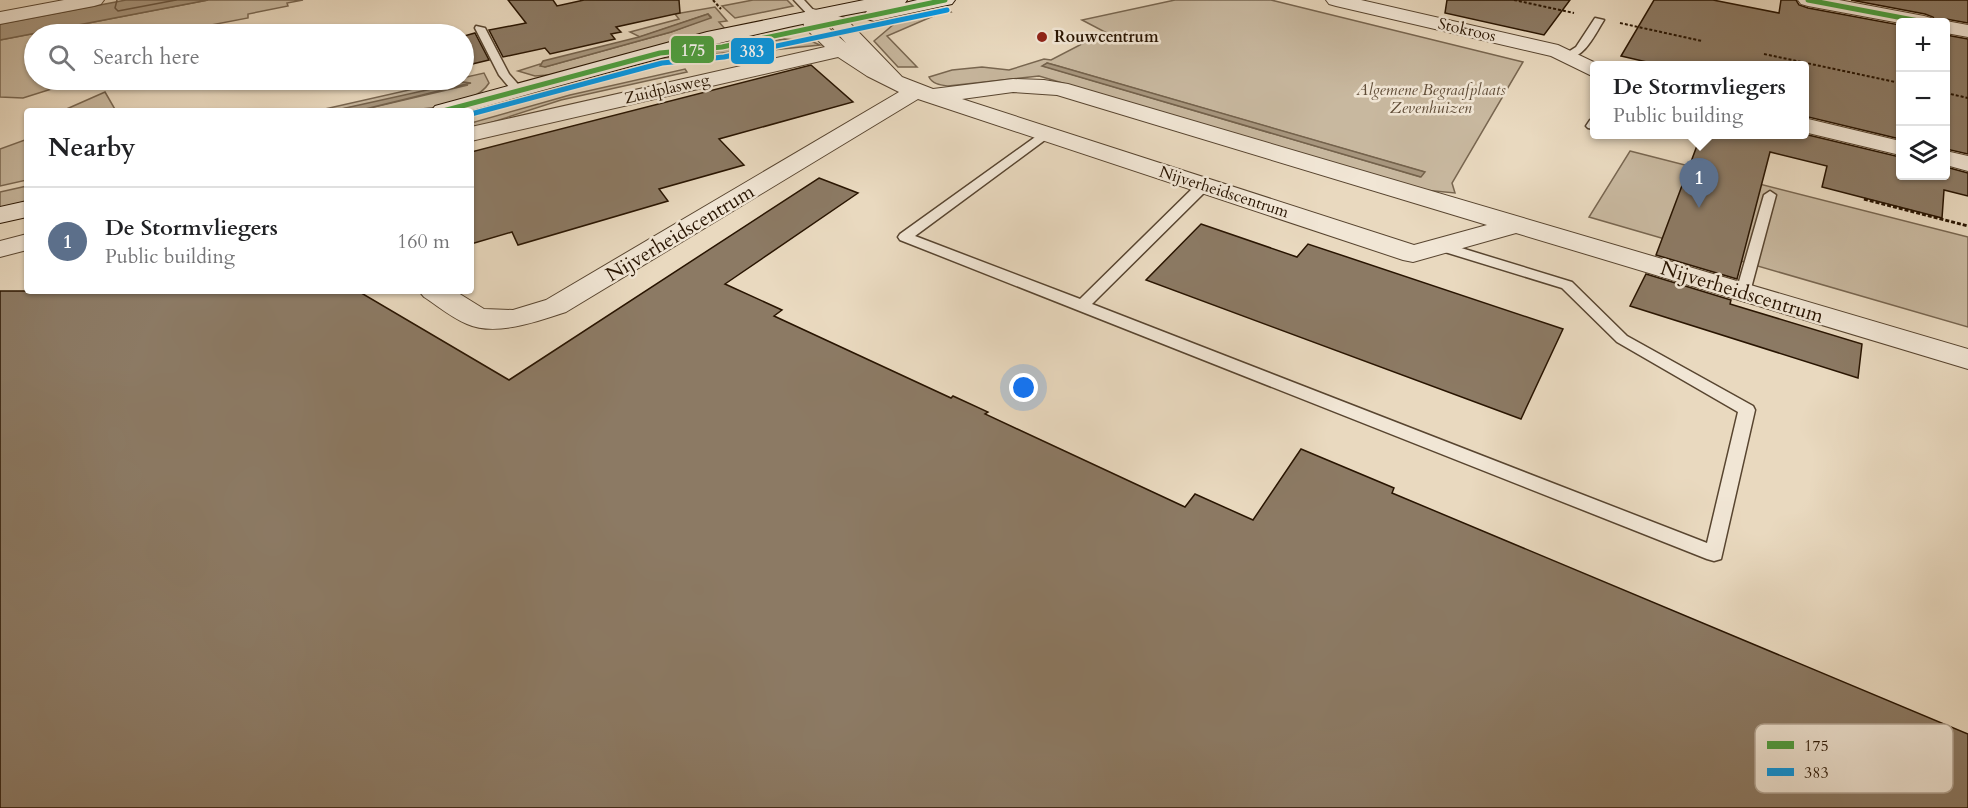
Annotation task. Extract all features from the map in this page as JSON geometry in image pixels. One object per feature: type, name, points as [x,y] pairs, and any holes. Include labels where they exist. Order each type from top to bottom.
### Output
[{"type":"street","points":[[0,18],[94,0]]},
{"type":"street","name":"Zuidplasweg","points":[[454,108],[660,53],[722,47],[809,14],[897,0]]},
{"type":"street","name":"Zuidplasweg","points":[[809,14],[838,22],[945,0]]},
{"type":"street","name":"Stokroos","points":[[1336,0],[1558,51],[1590,69]]},
{"type":"street","points":[[1808,0],[1903,18]]},
{"type":"street","name":"Nijverheidscentrum","points":[[809,14],[839,51],[915,90],[1413,254],[1516,225]]},
{"type":"street","name":"Nijverheidscentrum","points":[[838,22],[915,90]]},
{"type":"street","points":[[1950,28],[1968,31]]},
{"type":"street","name":"Zuidplasweg","points":[[474,133],[862,45]]},
{"type":"street","name":"Nijverheidscentrum","points":[[439,294],[478,318],[515,319],[556,306],[915,90],[1043,85],[1968,359]]},
{"type":"street","points":[[1809,126],[1896,147]]},
{"type":"street","points":[[1950,159],[1968,164]]},
{"type":"street","points":[[0,215],[24,210]]},
{"type":"street","points":[[0,249],[24,243]]},
{"type":"lane","points":[[1569,56],[1580,49],[1599,20]]},
{"type":"lane","points":[[480,28],[504,75],[518,91]]},
{"type":"lane","points":[[1045,134],[905,237],[1714,554],[1747,410],[1622,339],[1567,285],[1440,246]]},
{"type":"lane","points":[[1082,305],[1203,186]]},
{"type":"lane","points":[[1743,292],[1770,195]]},
{"type":"path","points":[[1764,54],[1797,61]]},
{"type":"path","points":[[1809,64],[1896,82]]},
{"type":"path","points":[[1950,94],[1968,98]]},
{"type":"path","points":[[1864,199],[1968,226]]},
{"type":"green space","points":[[208,0],[303,0],[287,3],[288,6],[248,14],[248,18],[216,24],[83,24]]},
{"type":"green space","points":[[753,0],[787,0],[793,6],[735,18],[722,6]]},
{"type":"green space","name":"Algemene Begraafplaats Zevenhuizen","points":[[1175,0],[1271,0],[1523,62],[1452,183],[1455,193],[1424,190],[1039,76],[948,86],[934,83],[929,77],[952,70],[982,67],[1009,70],[1044,59],[1051,60],[1105,32],[1082,20]],"holes":[[[1047,63],[1424,172],[1420,177],[1043,66]]]},
{"type":"green space","points":[[715,7],[727,21],[719,22],[727,31],[561,74],[535,76],[518,71],[540,64],[545,67],[671,32],[711,17],[708,14],[640,37],[630,32],[679,19],[675,14]]},
{"type":"green space","points":[[948,9],[951,12],[938,14],[887,36],[917,67],[898,67],[874,41],[900,19]]},
{"type":"green space","points":[[24,35],[24,90],[48,90],[23,98],[0,97],[0,40]]},
{"type":"green space","points":[[784,39],[811,41],[820,45],[761,51],[753,44]]},
{"type":"green space","points":[[736,48],[739,51],[700,56],[535,95],[533,93],[652,60]]},
{"type":"green space","points":[[685,69],[687,72],[561,100],[474,128],[474,122],[570,95]]},
{"type":"green space","points":[[484,73],[489,83],[479,93],[465,100],[428,108],[370,108],[447,90],[474,90],[474,75]]},
{"type":"green space","points":[[409,90],[442,90],[348,108],[329,108]]},
{"type":"green space","points":[[105,92],[114,108],[69,108]]},
{"type":"green space","points":[[24,140],[24,181],[0,186],[0,149]]},
{"type":"green space","points":[[1630,151],[1968,237],[1968,327],[1589,217]]},
{"type":"green space","points":[[24,187],[24,203],[0,208],[0,192]]},
{"type":"water","points":[[126,0],[208,0],[83,24],[24,24],[24,35],[0,40],[0,24]]},
{"type":"water","points":[[708,14],[711,18],[671,32],[545,67],[540,66],[543,61],[639,37]]},
{"type":"water","points":[[1047,63],[1425,172],[1421,177],[1042,66]]},
{"type":"water","points":[[427,90],[442,90],[369,108],[346,108]]},
{"type":"building","points":[[508,0],[553,0],[557,6],[584,0],[679,0],[680,13],[616,27],[621,32],[611,34],[615,39],[550,54],[545,48],[503,57],[489,30],[526,23]]},
{"type":"building","points":[[1447,0],[1570,0],[1544,35],[1445,13]]},
{"type":"building","points":[[1654,0],[1713,0],[1779,13],[1781,0],[1796,0],[1799,5],[1808,8],[1896,24],[1896,138],[1809,117],[1809,61],[1642,61],[1621,56]]},
{"type":"building","points":[[1851,0],[1968,0],[1968,23],[1950,18],[1934,18],[1925,14]]},
{"type":"building","points":[[475,33],[489,60],[474,64]]},
{"type":"building","points":[[1950,36],[1968,39],[1968,154],[1950,150]]},
{"type":"building","points":[[811,65],[853,102],[719,139],[744,165],[659,189],[668,201],[518,245],[512,232],[474,243],[474,151]]},
{"type":"building","points":[[1809,135],[1896,156],[1896,180],[1950,180],[1950,168],[1968,173],[1968,196],[1944,190],[1942,218],[1822,187],[1827,166],[1770,152],[1737,279],[1656,255],[1700,139],[1809,139]]},
{"type":"building","points":[[819,178],[858,193],[725,284],[782,310],[774,316],[951,398],[953,396],[988,412],[985,414],[1185,507],[1195,494],[1253,520],[1301,449],[1394,488],[1392,493],[1944,724],[1755,724],[1755,793],[1953,793],[1953,728],[1968,734],[1968,808],[0,808],[0,291],[24,291],[24,294],[363,294],[509,380]]},
{"type":"building","points":[[1201,224],[1297,257],[1308,244],[1563,329],[1521,419],[1146,280]]},
{"type":"building","points":[[1646,274],[1731,300],[1730,304],[1862,344],[1858,378],[1630,306]]},
{"type":"transit line","name":"175","points":[[454,108],[660,53],[722,47],[945,0]]},
{"type":"transit line","name":"175","points":[[1808,0],[1903,18]]},
{"type":"transit line","name":"383","points":[[474,113],[662,63],[724,57],[947,10]]},
{"type":"place","name":"Rouwcentrum","points":[[1042,37]]},
{"type":"place","name":"De Stormvliegers","points":[[1699,208]]}]
